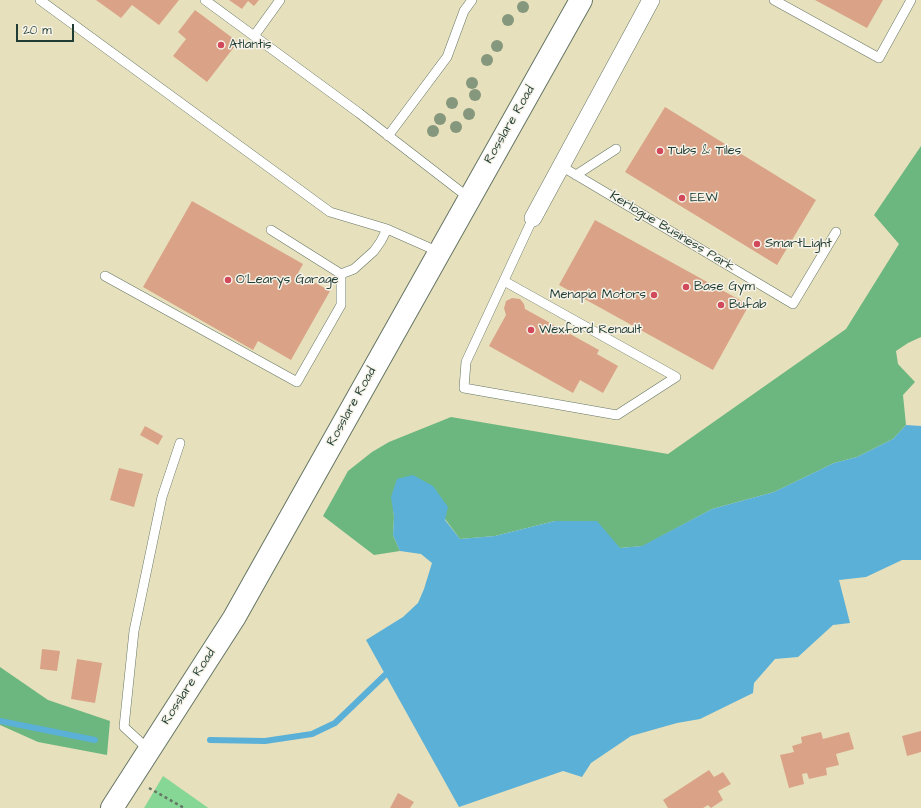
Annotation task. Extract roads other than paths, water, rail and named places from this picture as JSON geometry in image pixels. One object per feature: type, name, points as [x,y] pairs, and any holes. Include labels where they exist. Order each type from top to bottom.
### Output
[{"type":"main road","name":"Rosslare Road","points":[[112,808],[234,618],[581,0]]},
{"type":"street","points":[[533,218],[568,170],[652,0]]},
{"type":"lane","points":[[40,0],[330,212],[387,229],[439,252]]},
{"type":"lane","points":[[205,0],[359,113],[469,198]]},
{"type":"lane","points":[[254,36],[280,0]]},
{"type":"lane","points":[[388,136],[447,57],[464,11],[472,0]]},
{"type":"lane","points":[[774,0],[878,58],[911,0]]},
{"type":"lane","points":[[568,170],[616,149]]},
{"type":"lane","name":"Kerlogue Business Park","points":[[568,170],[793,304],[836,232]]},
{"type":"lane","points":[[504,281],[676,377],[617,415],[464,388],[466,362],[533,218]]},
{"type":"lane","points":[[341,274],[354,269],[374,251],[387,229]]},
{"type":"lane","points":[[271,230],[341,274]]},
{"type":"lane","points":[[105,276],[209,332],[297,382],[341,305],[341,274]]},
{"type":"lane","points":[[149,750],[124,727],[134,631],[162,497],[180,443]]},
{"type":"water","points":[[906,425],[921,426],[921,560],[902,560],[866,577],[839,580],[850,623],[833,625],[798,657],[775,659],[754,683],[753,693],[700,719],[677,723],[631,736],[591,763],[582,777],[563,771],[459,807],[366,640],[403,617],[418,603],[432,563],[421,554],[400,551],[393,535],[394,517],[391,497],[397,479],[413,475],[433,486],[448,507],[445,520],[460,539],[495,536],[555,521],[597,521],[620,548],[642,546],[712,509],[774,492],[834,463],[857,457],[893,439]]},
{"type":"waterway","points":[[210,740],[265,741],[312,734],[335,723],[385,675]]},
{"type":"waterway","points":[[0,721],[95,740]]},
{"type":"place","name":"Atlantis","points":[[221,45]]},
{"type":"place","name":"Tubs & Tiles","points":[[660,151]]},
{"type":"place","name":"EEW","points":[[682,198]]},
{"type":"place","name":"SmartLight","points":[[757,244]]},
{"type":"place","name":"O'Learys Garage","points":[[228,280]]},
{"type":"place","name":"Base Gym","points":[[686,287]]},
{"type":"place","name":"Menapia Motors","points":[[654,295]]},
{"type":"place","name":"Bufab","points":[[721,305]]},
{"type":"place","name":"Wexford Renault","points":[[531,330]]}]
